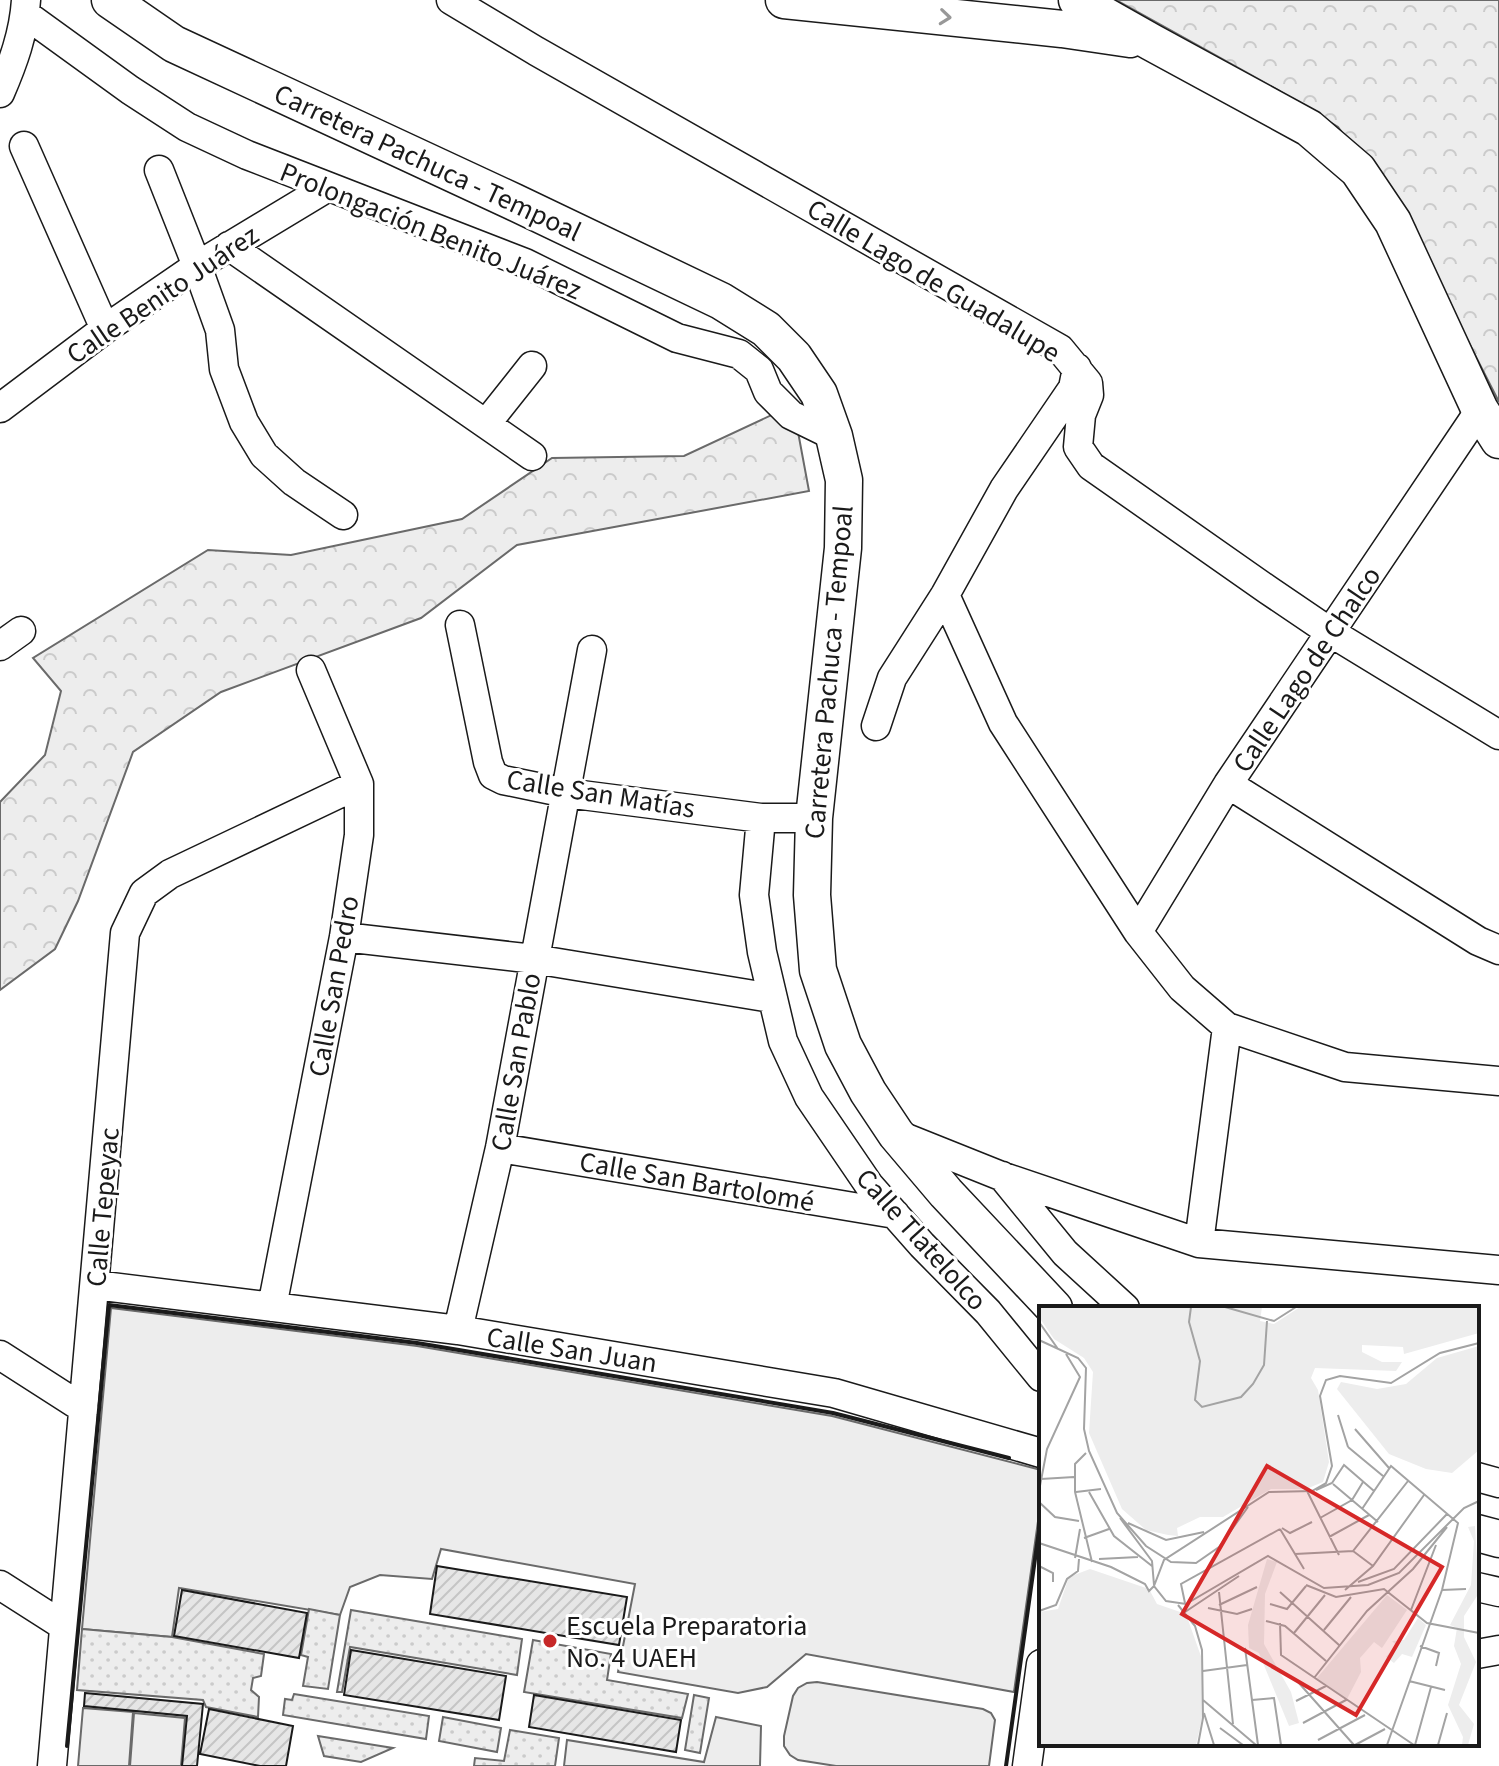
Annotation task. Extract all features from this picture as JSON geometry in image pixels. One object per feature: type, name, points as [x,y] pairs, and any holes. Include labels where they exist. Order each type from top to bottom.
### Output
[{"type":"main road","name":"Carretera Pachuca - Tempoal","points":[[110,0],[174,44],[721,301],[766,329],[794,357],[819,394],[834,436],[844,480],[843,548],[814,818],[812,895],[818,970],[843,1045],[868,1092],[896,1134],[946,1193],[1052,1306]]},
{"type":"main road","points":[[784,0],[1062,29],[1151,42]]},
{"type":"main road","points":[[1077,0],[1309,128],[1358,170],[1393,222],[1480,410],[1499,440]]},
{"type":"main road","points":[[1479,1534],[1499,1539]]},
{"type":"street","name":"Calle Lago de Guadalupe","points":[[451,0],[1060,349],[1077,368],[1073,388],[1004,489],[945,595],[892,678],[876,726]]},
{"type":"street","name":"Prolongación Benito Juárez","points":[[26,7],[130,90],[187,127],[247,155],[525,263],[677,338],[739,354],[759,370],[768,392],[791,415],[834,436]]},
{"type":"street","points":[[0,93],[14,62],[26,7]]},
{"type":"street","points":[[24,146],[105,329]]},
{"type":"street","points":[[159,170],[220,330],[224,369],[244,422],[264,455],[294,482],[343,515]]},
{"type":"street","name":"Calle Benito Juárez","points":[[0,408],[105,329],[197,266],[328,187]]},
{"type":"street","points":[[229,246],[532,456]]},
{"type":"street","points":[[486,424],[532,366]]},
{"type":"street","points":[[1077,368],[1088,383],[1089,395],[1081,415],[1078,447],[1091,466],[1330,632],[1499,735]]},
{"type":"street","name":"Calle Lago de Chalco","points":[[1138,932],[1228,784],[1480,410]]},
{"type":"street","points":[[945,595],[1003,723],[1138,932],[1182,988],[1227,1027],[1345,1067],[1499,1081]]},
{"type":"street","name":"Calle San Matías","points":[[460,625],[493,775],[503,780],[566,793],[761,818],[814,818]]},
{"type":"street","name":"Calle San Pablo","points":[[458,1330],[500,1148],[592,650]]},
{"type":"street","name":"Calle San Pedro","points":[[272,1307],[344,937],[359,835],[359,784],[311,670]]},
{"type":"street","name":"Calle Tepeyac","points":[[52,1766],[125,933],[144,893],[170,874],[359,784]]},
{"type":"street","points":[[1228,784],[1478,941],[1499,950]]},
{"type":"street","name":"Calle Tlatelolco","points":[[761,818],[754,895],[762,952],[783,1041],[809,1097],[869,1185],[988,1312],[1039,1375]]},
{"type":"street","points":[[344,937],[534,959],[772,998]]},
{"type":"street","points":[[1199,1243],[1227,1027]]},
{"type":"street","points":[[896,1134],[1001,1176],[1199,1243],[1499,1270]]},
{"type":"street","name":"Calle San Bartolomé","points":[[500,1148],[895,1214]]},
{"type":"street","points":[[1001,1176],[1065,1253],[1123,1306]]},
{"type":"street","name":"Calle San Juan","points":[[95,1285],[458,1330],[834,1393],[1039,1452]]},
{"type":"street","points":[[0,1355],[84,1409]]},
{"type":"street","points":[[1479,1478],[1499,1483]]},
{"type":"street","points":[[0,1585],[64,1626]]},
{"type":"street","points":[[1479,1587],[1499,1592]]},
{"type":"street","points":[[1479,1654],[1499,1650]]},
{"type":"street","points":[[1027,1766],[1039,1692]]},
{"type":"shaded area","name":"Escuela Preparatoria No. 4 UAEH","points":[[111,1308],[417,1346],[832,1416],[1039,1469],[1039,1514],[1014,1692],[806,1654],[767,1687],[738,1693],[618,1672],[635,1584],[441,1549],[432,1579],[380,1575],[350,1587],[340,1615],[179,1588],[172,1637],[82,1629]]},
{"type":"shaded area","points":[[817,1682],[983,1709],[991,1713],[995,1720],[989,1766],[836,1766],[798,1760],[784,1746],[793,1696],[798,1688]]},
{"type":"shaded area","points":[[83,1708],[133,1712],[129,1766],[78,1766]]},
{"type":"shaded area","points":[[134,1713],[185,1718],[181,1766],[130,1766]]},
{"type":"shaded area","points":[[716,1717],[761,1726],[760,1766],[564,1766],[567,1740],[704,1762]]},
{"type":"green space","points":[[1116,0],[1499,0],[1499,402],[1403,214],[1338,127]]},
{"type":"green space","points":[[793,405],[809,491],[517,545],[421,618],[221,692],[133,752],[78,901],[55,949],[0,990],[0,802],[45,755],[61,691],[33,658],[208,550],[291,555],[462,519],[552,458],[684,456]]},
{"type":"green space","points":[[309,1609],[340,1615],[328,1689],[303,1686],[308,1657],[301,1655]]},
{"type":"green space","points":[[351,1610],[522,1639],[517,1675],[350,1647],[342,1692],[337,1692]]},
{"type":"green space","points":[[82,1629],[172,1637],[264,1654],[261,1676],[253,1678],[251,1690],[259,1697],[258,1717],[206,1707],[203,1700],[77,1690]]},
{"type":"green space","points":[[533,1640],[611,1654],[607,1680],[688,1694],[682,1718],[524,1692]]},
{"type":"green space","points":[[294,1694],[429,1716],[426,1739],[283,1715],[285,1699],[292,1700]]},
{"type":"green space","points":[[694,1695],[709,1698],[700,1753],[685,1750]]},
{"type":"green space","points":[[443,1717],[501,1728],[497,1752],[439,1741]]},
{"type":"green space","points":[[510,1730],[559,1738],[555,1766],[474,1766],[475,1758],[504,1761]]},
{"type":"green space","points":[[318,1736],[393,1748],[361,1762],[324,1756]]},
{"type":"building","points":[[437,1566],[627,1597],[619,1645],[430,1614]]},
{"type":"building","points":[[182,1590],[307,1613],[299,1658],[174,1636]]},
{"type":"building","points":[[351,1650],[506,1676],[499,1720],[344,1695]]},
{"type":"building","points":[[85,1693],[203,1704],[197,1766],[182,1766],[187,1716],[84,1706]]},
{"type":"building","points":[[534,1695],[681,1720],[676,1752],[529,1727]]},
{"type":"building","points":[[209,1709],[293,1726],[286,1766],[260,1766],[200,1754]]},
{"type":"wall","points":[[67,1746],[109,1305],[417,1343],[833,1413],[1009,1458]]},
{"type":"wall","points":[[1006,1766],[1039,1530]]},
{"type":"place","name":"Escuela Preparatoria No. 4 UAEH","points":[[550,1641]]}]
